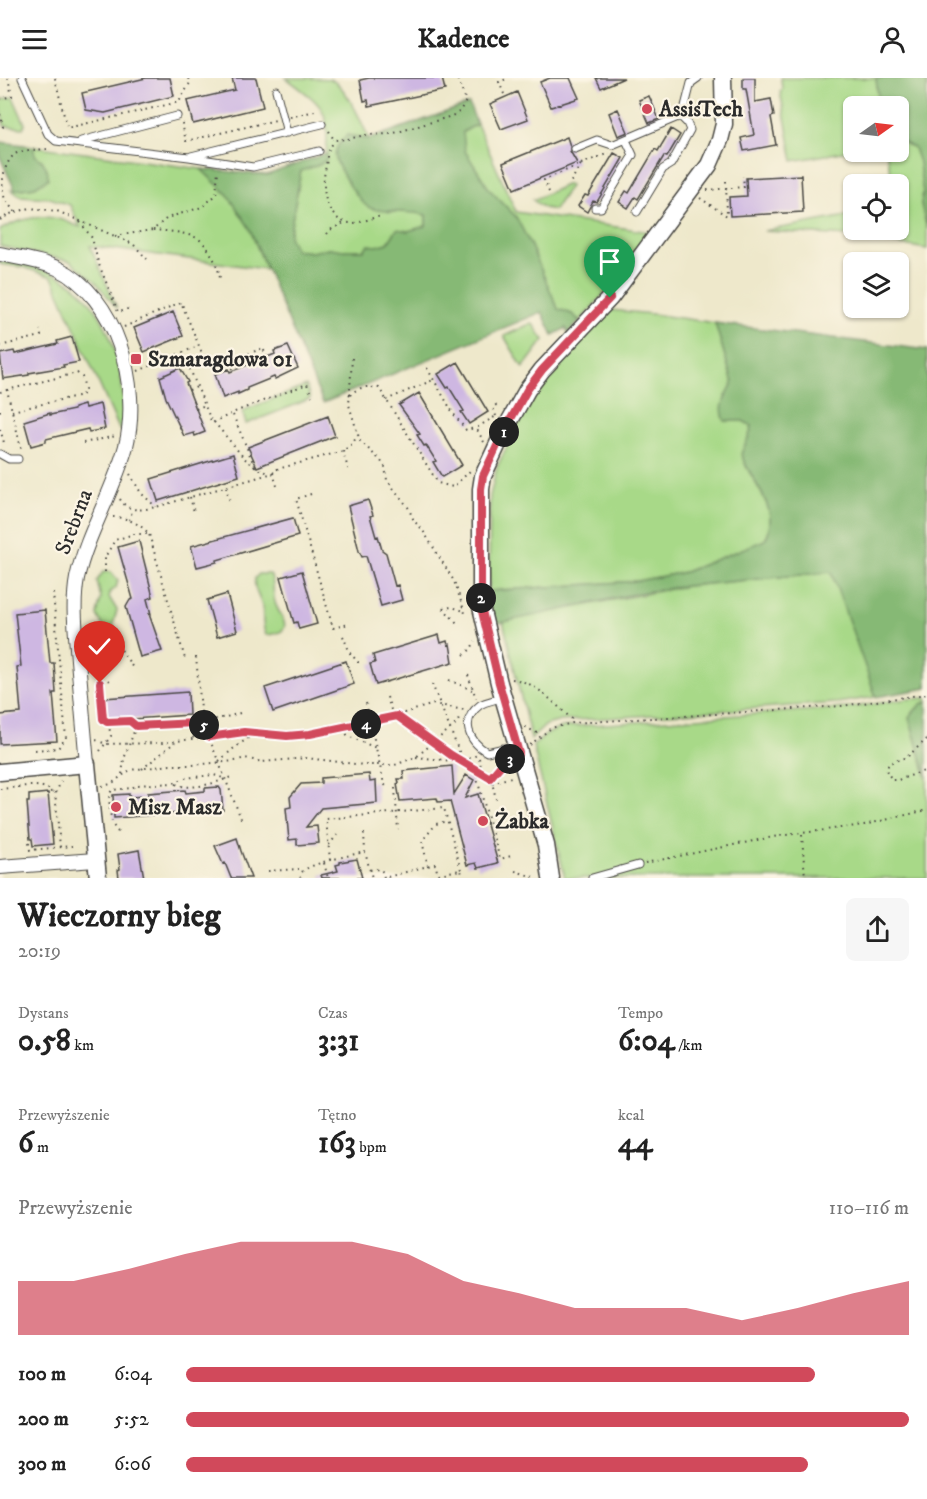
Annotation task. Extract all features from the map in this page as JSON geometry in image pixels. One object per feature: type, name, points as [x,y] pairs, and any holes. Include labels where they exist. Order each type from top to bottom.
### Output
[{"type":"street","points":[[552,878],[546,845],[503,698],[481,607],[481,489],[483,476],[527,390],[542,370],[610,298],[709,165],[724,124],[723,78]]},
{"type":"street","name":"Srebrna","points":[[0,254],[34,260],[57,268],[74,278],[92,295],[105,313],[124,358],[129,392],[128,436],[108,496],[83,559],[75,596],[75,622],[98,878]]},
{"type":"street","points":[[0,772],[87,764]]},
{"type":"street","points":[[0,867],[95,860]]},
{"type":"lane","points":[[22,78],[48,134],[56,141],[189,156],[253,168],[319,151]]},
{"type":"lane","points":[[682,118],[691,83],[698,78]]},
{"type":"lane","points":[[276,90],[286,133]]},
{"type":"lane","points":[[75,143],[179,113]]},
{"type":"lane","points":[[575,148],[597,140],[612,145],[678,117],[687,123],[690,130],[670,164],[663,168],[637,212]]},
{"type":"lane","points":[[189,156],[322,124]]},
{"type":"lane","points":[[595,208],[601,208],[633,155],[626,140]]},
{"type":"lane","points":[[3,451],[9,459],[20,455]]},
{"type":"lane","points":[[503,698],[482,704],[473,713],[469,729],[471,739],[487,752],[518,749]]},
{"type":"lane","points":[[592,878],[638,865]]},
{"type":"path","points":[[0,99],[12,96],[8,78]]},
{"type":"path","points":[[55,78],[67,128],[177,103],[190,83],[188,78]]},
{"type":"path","points":[[334,140],[391,134],[452,116],[459,112],[466,101],[457,78]]},
{"type":"path","points":[[504,94],[499,80],[509,78]]},
{"type":"path","points":[[177,103],[186,141],[319,110]]},
{"type":"path","points":[[0,114],[3,127],[0,129]]},
{"type":"path","points":[[322,124],[328,128],[334,140]]},
{"type":"path","points":[[15,212],[1,189],[5,170],[12,156],[20,152],[47,149],[42,136],[46,129]]},
{"type":"path","points":[[334,140],[327,155],[324,184],[327,207],[333,216],[343,222],[359,222],[383,216]]},
{"type":"path","points":[[153,230],[167,218],[196,210],[214,198],[220,162]]},
{"type":"path","points":[[549,192],[544,180],[581,164],[569,185]]},
{"type":"path","points":[[726,180],[726,189],[727,216],[698,197],[702,190],[726,189],[744,188],[743,176]]},
{"type":"path","points":[[0,220],[15,212],[30,208],[57,210],[133,244],[147,259]]},
{"type":"path","points":[[79,219],[92,238],[98,262],[118,312],[126,310],[128,304]]},
{"type":"path","points":[[327,234],[330,230],[347,222]]},
{"type":"path","points":[[112,236],[153,230],[172,231],[198,238],[219,267],[220,280]]},
{"type":"path","points":[[124,327],[181,302],[206,363],[214,368],[263,348],[266,356],[236,360],[229,364],[231,369],[239,368],[236,360]]},
{"type":"path","points":[[158,312],[160,317]]},
{"type":"path","points":[[0,346],[42,336],[40,330]]},
{"type":"path","points":[[138,370],[198,346]]},
{"type":"path","points":[[183,352],[212,423],[214,422],[244,458],[256,467],[272,474],[278,489]]},
{"type":"path","points":[[352,358],[349,405],[361,444],[381,461],[387,480],[408,507],[414,521],[422,529],[454,581],[465,613]]},
{"type":"path","points":[[426,368],[466,430],[476,428],[500,414]]},
{"type":"path","points":[[0,392],[77,374],[82,378],[85,389],[82,394],[12,411]]},
{"type":"path","points":[[386,400],[433,380]]},
{"type":"path","points":[[214,422],[307,384],[312,396]]},
{"type":"path","points":[[350,395],[360,388],[372,386],[379,388],[438,483],[453,488],[473,468]]},
{"type":"path","points":[[189,390],[197,387]]},
{"type":"path","points":[[7,390],[20,455]]},
{"type":"path","points":[[496,416],[493,407],[498,404]]},
{"type":"path","points":[[196,409],[204,405]]},
{"type":"path","points":[[233,415],[256,467]]},
{"type":"path","points":[[476,428],[486,445],[489,438]]},
{"type":"path","points":[[0,429],[3,451]]},
{"type":"path","points":[[83,444],[120,435]]},
{"type":"path","points":[[117,494],[122,504],[139,511],[156,507],[343,451],[358,435]]},
{"type":"path","points":[[343,451],[348,469]]},
{"type":"path","points":[[127,467],[141,493],[156,507]]},
{"type":"path","points":[[226,487],[230,502]]},
{"type":"path","points":[[311,494],[296,499],[333,628],[349,624]]},
{"type":"path","points":[[190,497],[194,512]]},
{"type":"path","points":[[128,521],[133,509]]},
{"type":"path","points":[[109,519],[119,517],[140,525],[149,534],[185,659]]},
{"type":"path","points":[[105,572],[105,557],[115,540],[134,534],[149,534]]},
{"type":"path","points":[[35,750],[58,748],[66,738],[53,593]]},
{"type":"path","points":[[443,608],[459,625]]},
{"type":"path","points":[[343,636],[358,666]]},
{"type":"path","points":[[464,655],[471,649],[476,637]]},
{"type":"path","points":[[118,645],[133,668]]},
{"type":"path","points":[[195,657],[201,720],[242,821]]},
{"type":"path","points":[[468,675],[474,696],[482,704]]},
{"type":"path","points":[[96,690],[101,685],[100,683],[110,680]]},
{"type":"path","points":[[449,680],[472,690]]},
{"type":"path","points":[[506,680],[519,680],[540,689],[572,719],[573,723]]},
{"type":"path","points":[[432,684],[461,761]]},
{"type":"path","points":[[101,685],[103,719],[108,722],[130,721],[136,726],[229,717],[243,712]]},
{"type":"path","points":[[490,778],[518,749],[558,725],[841,706],[927,694]]},
{"type":"path","points":[[387,697],[392,712],[397,716],[434,743],[490,778],[496,799]]},
{"type":"path","points":[[366,703],[384,784],[388,788]]},
{"type":"path","points":[[92,741],[97,740],[106,744],[177,741],[244,732],[287,736],[371,723],[424,706],[439,704],[466,711]]},
{"type":"path","points":[[96,786],[111,784],[130,770],[245,758],[272,762],[306,758],[346,764],[395,765],[416,757],[459,719]]},
{"type":"path","points":[[193,738],[201,720]]},
{"type":"path","points":[[100,751],[112,733],[108,722]]},
{"type":"path","points":[[122,774],[129,742],[136,726]]},
{"type":"path","points":[[524,726],[541,735]]},
{"type":"path","points":[[343,729],[348,736],[376,748]]},
{"type":"path","points":[[219,762],[233,748],[255,733]]},
{"type":"path","points":[[927,739],[907,757],[889,763],[886,770],[892,780],[898,780],[927,770]]},
{"type":"path","points":[[142,769],[177,741]]},
{"type":"path","points":[[416,757],[461,761],[478,755],[481,767],[477,779],[500,859],[511,856]]},
{"type":"path","points":[[60,847],[53,792],[64,773]]},
{"type":"path","points":[[118,832],[114,828],[111,815],[109,795],[112,790],[132,788],[136,785],[174,783],[184,778],[214,776],[226,779]]},
{"type":"path","points":[[174,783],[181,786],[208,784],[231,777]]},
{"type":"path","points":[[492,783],[504,779]]},
{"type":"path","points":[[0,789],[36,786],[50,789],[53,792]]},
{"type":"path","points":[[395,788],[398,830]]},
{"type":"path","points":[[330,860],[326,819],[444,808],[463,878]]},
{"type":"path","points":[[638,865],[777,836],[802,835],[864,825],[927,810]]},
{"type":"path","points":[[428,866],[422,841],[436,824],[447,821]]},
{"type":"path","points":[[364,833],[365,852],[372,878]]},
{"type":"path","points":[[802,835],[805,878]]},
{"type":"path","points":[[327,836],[335,836],[328,845]]},
{"type":"path","points":[[29,843],[30,850],[72,846]]},
{"type":"path","points":[[300,878],[305,868],[365,852]]},
{"type":"path","points":[[324,863],[328,878]]},
{"type":"path","points":[[370,870],[379,869],[383,872],[384,878],[435,864],[438,874],[461,870]]},
{"type":"path","points":[[268,871],[302,872]]},
{"type":"path","points":[[515,871],[521,876],[537,878]]},
{"type":"green space","points":[[286,78],[330,79],[342,89],[369,139],[347,135],[336,159],[348,184],[389,212],[411,211],[426,215],[426,226],[408,231],[397,229],[388,243],[377,246],[368,245],[364,250],[330,248],[312,252],[295,250],[289,237],[301,170],[319,165],[326,160],[327,130],[323,111]]},
{"type":"green space","points":[[781,78],[876,78],[878,96],[843,96],[843,152],[793,161],[780,91],[782,90]]},
{"type":"green space","points":[[876,78],[927,78],[927,229],[921,204],[923,193],[919,162],[914,148],[909,145],[909,96],[878,96]]},
{"type":"green space","points":[[13,97],[25,124],[23,128],[4,126],[0,100]]},
{"type":"green space","points":[[469,104],[477,124],[463,132],[465,151],[489,189],[516,217],[558,309],[572,314],[580,321],[568,333],[566,328],[553,335],[542,312],[323,403],[249,227],[228,195],[201,169],[267,175],[327,153],[326,160],[319,165],[301,171],[289,237],[296,250],[312,252],[330,248],[364,250],[368,245],[377,246],[388,243],[397,229],[408,231],[426,226],[426,215],[377,210],[366,205],[350,186],[338,164],[335,155],[340,143],[347,135],[369,139]]},
{"type":"green space","points":[[477,124],[516,212],[650,232],[608,289],[580,321],[572,314],[558,309],[516,217],[489,189],[464,151],[463,132]]},
{"type":"green space","points":[[0,142],[33,146],[35,155],[47,168],[48,179],[35,187],[15,190],[0,157]]},
{"type":"green space","points":[[909,145],[914,148],[919,162],[923,193],[921,204],[927,229],[927,249],[873,240],[909,240],[909,174],[891,174],[888,162],[909,162]]},
{"type":"green space","points":[[33,146],[201,169],[228,195],[249,227],[266,269],[90,246],[117,308],[95,281],[70,261],[0,246],[0,230],[14,223],[38,217],[54,218],[80,227],[70,205],[50,198],[21,196],[11,190],[35,187],[43,161],[34,155]]},
{"type":"green space","points":[[568,184],[570,186],[554,210],[544,208],[533,200]]},
{"type":"green space","points":[[843,217],[843,236],[764,231]]},
{"type":"green space","points":[[0,260],[25,264],[50,272],[71,283],[101,317],[110,338],[122,384],[123,430],[120,431],[52,277],[23,267],[0,264]]},
{"type":"green space","points":[[611,310],[715,323],[733,383],[725,399],[725,421],[743,421],[752,426],[745,448],[745,464],[768,507],[769,531],[765,540],[685,572],[637,581],[489,591],[490,496],[497,467],[532,396],[550,373]]},
{"type":"green space","points":[[532,323],[544,340],[523,368],[504,336]]},
{"type":"green space","points":[[715,323],[927,350],[927,688],[876,697],[831,572],[686,586],[639,593],[495,624],[490,611],[489,591],[637,581],[685,572],[765,540],[770,517],[768,507],[741,454],[752,426],[743,421],[725,421],[723,416],[724,402],[733,383]]},
{"type":"green space","points":[[306,386],[310,399],[246,424],[242,411]]},
{"type":"green space","points":[[103,572],[111,572],[118,580],[116,588],[110,592],[109,597],[117,610],[113,625],[120,639],[116,646],[110,649],[106,649],[101,644],[103,626],[97,615],[101,598],[97,581]]},
{"type":"green space","points":[[832,572],[876,697],[837,703],[561,721],[546,725],[531,739],[503,621],[686,586]]},
{"type":"green space","points":[[259,574],[270,574],[272,577],[275,602],[285,627],[282,631],[266,635],[264,631],[262,606],[255,586],[255,578]]},
{"type":"green space","points":[[927,698],[927,702],[921,704],[909,717],[927,778],[927,878],[565,878],[533,746],[547,734],[562,727],[846,708]]},
{"type":"green space","points":[[927,702],[927,778],[909,717],[921,704]]},
{"type":"building","points":[[146,78],[170,78],[174,96],[105,113],[86,110],[82,93]]},
{"type":"building","points":[[232,78],[256,78],[263,107],[193,124],[187,101],[235,90]]},
{"type":"building","points":[[442,78],[445,90],[369,106],[368,100],[364,101],[360,80]]},
{"type":"building","points":[[550,78],[570,78],[579,98],[551,107],[540,82]]},
{"type":"building","points":[[596,78],[624,78],[601,88]]},
{"type":"building","points":[[743,78],[755,78],[755,102],[771,99],[774,116],[771,117],[776,145],[744,151],[741,138],[754,135],[746,89],[743,89]]},
{"type":"building","points":[[517,92],[528,119],[501,129],[490,104]]},
{"type":"building","points":[[649,96],[659,119],[649,123],[639,100]]},
{"type":"building","points":[[618,109],[628,132],[618,136],[609,113]]},
{"type":"building","points":[[671,129],[680,135],[667,157],[664,156],[638,199],[635,197],[628,208],[619,202],[626,191],[629,193],[655,149],[658,151]]},
{"type":"building","points":[[567,137],[570,151],[577,163],[514,189],[503,163]]},
{"type":"building","points":[[614,153],[623,158],[597,202],[593,201],[587,212],[578,206],[585,195],[588,196]]},
{"type":"building","points":[[801,175],[803,212],[730,216],[729,197],[747,196],[746,178]]},
{"type":"building","points":[[173,312],[183,336],[144,352],[134,328]]},
{"type":"building","points":[[72,337],[79,362],[3,379],[0,354],[14,351],[15,354],[58,344],[57,341]]},
{"type":"building","points":[[288,346],[298,368],[275,379],[274,377],[247,388],[238,394],[238,392],[223,398],[215,374],[229,369],[230,372],[275,354],[274,351]]},
{"type":"building","points":[[458,362],[488,412],[469,424],[461,412],[464,411],[438,374]]},
{"type":"building","points":[[180,368],[188,382],[186,383],[205,432],[195,436],[194,433],[184,436],[166,398],[160,377]]},
{"type":"building","points":[[419,393],[462,465],[442,477],[433,462],[436,461],[417,435],[420,434],[399,405]]},
{"type":"building","points":[[100,404],[105,429],[89,432],[88,429],[46,439],[46,442],[31,446],[24,421],[50,413],[50,415],[74,410],[84,405],[85,408]]},
{"type":"building","points":[[328,416],[335,436],[257,467],[248,447]]},
{"type":"building","points":[[233,454],[239,476],[158,501],[151,479]]},
{"type":"building","points":[[368,500],[376,537],[378,536],[382,550],[386,553],[395,586],[398,585],[402,600],[381,606],[366,556],[362,557],[359,551],[348,506]]},
{"type":"building","points":[[293,518],[298,536],[197,567],[191,546]]},
{"type":"building","points":[[139,541],[153,597],[147,599],[151,614],[149,614],[162,651],[140,657],[126,607],[133,599],[118,547]]},
{"type":"building","points":[[302,571],[317,624],[299,629],[297,622],[294,623],[281,577]]},
{"type":"building","points":[[227,594],[237,631],[217,637],[207,600]]},
{"type":"building","points":[[45,610],[50,663],[54,663],[56,693],[53,693],[57,741],[0,744],[0,715],[21,713],[17,667],[21,666],[15,613]]},
{"type":"building","points":[[439,635],[441,643],[447,641],[448,645],[450,644],[453,662],[376,685],[370,664],[375,663],[373,655]]},
{"type":"building","points":[[346,661],[354,684],[273,712],[265,688]]},
{"type":"building","points":[[188,692],[189,715],[105,721],[104,698]]},
{"type":"building","points":[[452,766],[454,794],[466,775],[474,780],[465,798],[478,794],[498,863],[478,868],[476,863],[467,865],[450,801],[438,802],[437,798],[400,801],[397,784],[398,779],[404,779],[403,771]]},
{"type":"building","points":[[369,774],[370,782],[376,781],[377,803],[321,808],[306,827],[317,826],[319,843],[297,845],[297,839],[289,840],[286,808],[291,807],[290,797],[301,784],[321,783],[321,778]]},
{"type":"building","points":[[219,787],[223,810],[114,818],[113,795],[148,796],[148,793],[185,790],[186,793]]},
{"type":"building","points":[[48,793],[53,844],[33,846],[32,839],[30,839],[27,802],[29,802],[29,795]]},
{"type":"building","points":[[237,838],[251,878],[231,878],[215,846]]},
{"type":"building","points":[[139,850],[144,878],[119,878],[118,854]]},
{"type":"building","points":[[357,859],[362,878],[322,878],[321,875],[338,871],[336,865],[340,862]]},
{"type":"place","name":"AssisTech","points":[[647,109]]},
{"type":"place","name":"Szmaragdowa 01","points":[[136,359]]},
{"type":"place","name":"Misz Masz","points":[[116,807]]},
{"type":"place","name":"Żabka","points":[[483,821]]},
{"type":"route","points":[[100,683],[103,719],[107,722],[130,721],[136,726],[195,723],[202,720],[209,737],[244,732],[287,736],[328,732],[397,716],[451,755],[490,778],[501,765],[519,753],[481,607],[481,489],[483,476],[527,390],[542,370],[610,298]]}]
